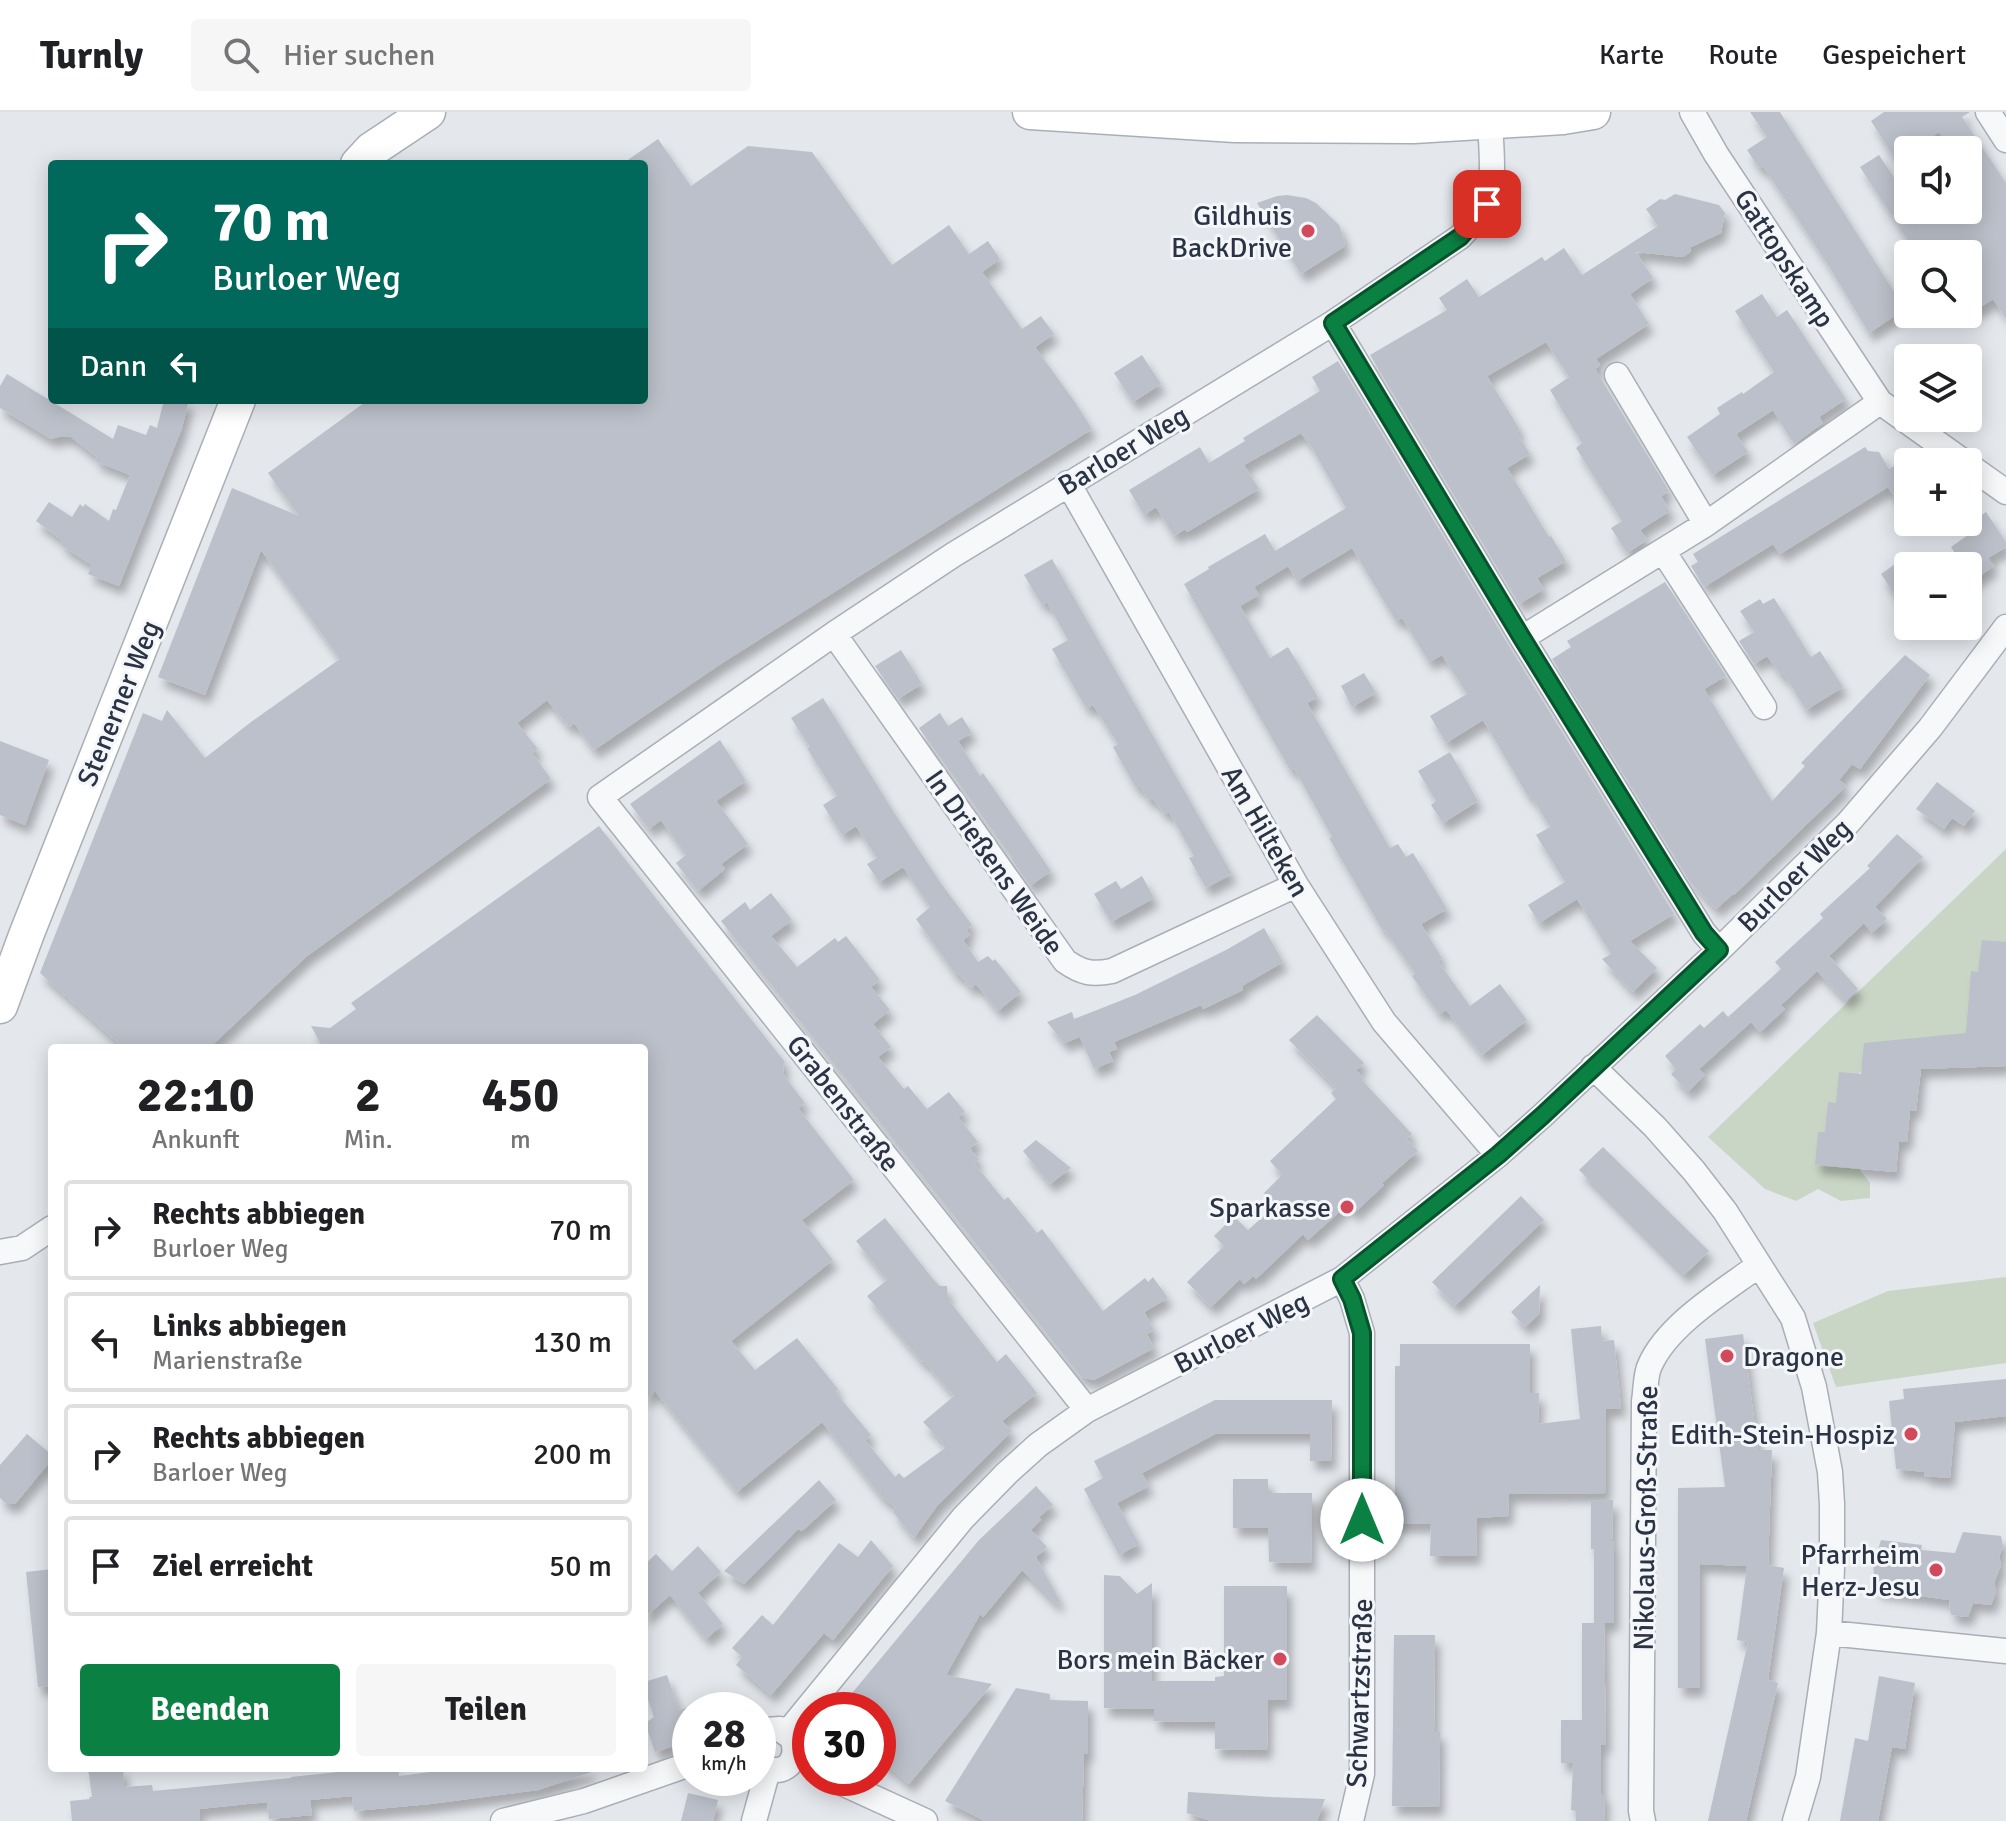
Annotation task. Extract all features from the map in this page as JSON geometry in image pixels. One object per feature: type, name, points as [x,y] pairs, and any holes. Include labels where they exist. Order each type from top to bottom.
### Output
[{"type":"street","points":[[362,160],[371,150],[428,112]]},
{"type":"street","points":[[1030,112],[1235,125],[1414,126],[1490,123],[1593,112]]},
{"type":"street","name":"Gattopskamp","points":[[1692,112],[1716,154],[1880,402],[1945,448]]},
{"type":"street","points":[[1988,112],[2006,140]]},
{"type":"street","name":"Barloer Weg","points":[[600,797],[953,555],[1333,323],[1460,237],[1487,204],[1492,154],[1490,123]]},
{"type":"street","points":[[1333,323],[1522,638],[1704,933],[1719,950]]},
{"type":"street","points":[[1617,375],[1706,524]]},
{"type":"street","points":[[1522,638],[1706,524],[1880,402]]},
{"type":"street","name":"Stenerner Weg","points":[[0,1006],[236,404]]},
{"type":"street","name":"Gattopskamp","points":[[1982,475],[2006,492]]},
{"type":"street","name":"Am Hilteken","points":[[1068,483],[1296,885],[1384,1022],[1498,1155]]},
{"type":"street","points":[[1663,551],[1764,707]]},
{"type":"street","name":"In Drießens Weide","points":[[834,634],[1065,961],[1079,971],[1095,975],[1112,971],[1296,885]]},
{"type":"street","name":"Burloer Weg","points":[[787,1733],[963,1518],[1038,1445],[1087,1410],[1342,1279],[1498,1155],[1719,950],[1848,823],[2002,640]]},
{"type":"street","name":"Grabenstraße","points":[[600,797],[1087,1410]]},
{"type":"street","points":[[1593,1067],[1655,1127],[1725,1211],[1793,1318],[1814,1387],[1830,1472],[1832,1568],[1829,1633],[1808,1777],[1795,1821]]},
{"type":"street","points":[[0,1252],[22,1248],[48,1231]]},
{"type":"street","name":"Nikolaus-Groß-Straße","points":[[1643,1821],[1644,1417],[1648,1368],[1661,1345],[1682,1324],[1759,1265]]},
{"type":"street","name":"Schwartzstraße","points":[[1342,1279],[1352,1299],[1362,1333],[1362,1774],[1351,1821]]},
{"type":"street","points":[[1829,1633],[2006,1651]]},
{"type":"street","points":[[776,1728],[787,1733],[792,1740]]},
{"type":"street","points":[[503,1821],[584,1801],[672,1770]]},
{"type":"street","points":[[754,1821],[758,1796]]},
{"type":"street","points":[[870,1796],[925,1821]]},
{"type":"green space","points":[[2006,849],[2006,1037],[1875,1055],[1848,1086],[1853,1161],[1870,1183],[1870,1198],[1841,1201],[1818,1189],[1796,1201],[1765,1189],[1708,1137]]},
{"type":"green space","points":[[2006,1277],[2006,1363],[1836,1387],[1813,1323],[1888,1291]]},
{"type":"building","points":[[1750,112],[1780,112],[1894,292],[1894,316],[1869,333],[1763,166],[1759,168],[1747,150],[1767,137]]},
{"type":"building","points":[[1884,112],[1970,112],[1962,117],[1975,136],[1942,136],[1939,132],[1933,136],[1894,136],[1894,157],[1871,121]]},
{"type":"building","points":[[658,139],[691,186],[748,146],[812,152],[892,265],[949,225],[969,254],[988,241],[1000,259],[982,272],[1022,329],[1041,316],[1054,334],[1035,347],[1092,429],[722,663],[594,750],[574,723],[569,727],[547,700],[517,723],[538,749],[532,753],[551,779],[307,956],[213,1044],[120,1044],[40,973],[143,713],[162,721],[167,710],[205,758],[340,659],[261,550],[205,695],[158,677],[232,488],[299,516],[268,473],[363,404],[648,404],[648,160],[628,160]]},
{"type":"building","points":[[1982,147],[2006,183],[2006,319],[1993,299],[1982,306],[1982,240],[1908,240],[1897,224],[1982,224]]},
{"type":"building","points":[[1879,155],[1894,178],[1894,219],[1860,167]]},
{"type":"building","points":[[1675,194],[1719,205],[1725,213],[1721,233],[1691,247],[1683,257],[1636,252],[1653,278],[1630,294],[1649,324],[1596,359],[1600,365],[1595,369],[1669,491],[1661,496],[1670,511],[1640,530],[1647,540],[1627,553],[1611,528],[1622,521],[1576,448],[1582,443],[1550,390],[1569,377],[1546,342],[1487,376],[1520,430],[1516,432],[1530,454],[1507,468],[1566,561],[1537,578],[1544,589],[1519,604],[1370,355],[1447,310],[1439,298],[1467,279],[1479,297],[1542,257],[1545,261],[1564,248],[1582,275],[1658,226],[1646,209],[1660,199],[1665,200]]},
{"type":"building","name":"Gildhuis BackDrive","points":[[1287,195],[1316,203],[1339,225],[1345,246],[1301,274],[1257,203]]},
{"type":"building","points":[[1762,294],[1777,317],[1787,310],[1846,399],[1819,417],[1823,423],[1794,444],[1773,410],[1736,434],[1748,452],[1713,475],[1687,437],[1720,414],[1717,408],[1774,372],[1735,311]]},
{"type":"building","points":[[1142,355],[1161,384],[1133,402],[1114,373]]},
{"type":"building","points":[[1338,361],[1674,914],[1630,941],[1657,968],[1633,992],[1602,959],[1611,954],[1577,899],[1539,923],[1528,905],[1565,882],[1536,835],[1550,827],[1483,720],[1446,743],[1430,716],[1467,694],[1442,655],[1429,662],[1402,618],[1396,621],[1352,548],[1297,581],[1288,566],[1254,587],[1259,595],[1240,606],[1270,658],[1288,647],[1318,697],[1307,703],[1390,848],[1398,844],[1406,857],[1413,853],[1447,909],[1421,924],[1442,958],[1438,961],[1470,1006],[1500,984],[1527,1020],[1482,1055],[1446,1010],[1439,1014],[1412,976],[1415,974],[1383,931],[1329,838],[1332,837],[1294,768],[1290,770],[1184,584],[1265,534],[1275,551],[1346,508],[1311,446],[1301,433],[1244,465],[1259,489],[1187,532],[1185,529],[1174,536],[1156,507],[1144,515],[1129,490],[1200,447],[1209,463],[1245,441],[1243,438],[1320,391],[1312,377]]},
{"type":"building","points":[[7,374],[48,399],[48,404],[56,404],[113,439],[118,425],[146,435],[150,425],[157,428],[163,404],[188,404],[182,428],[119,586],[88,574],[92,565],[61,545],[63,541],[36,521],[49,502],[72,517],[80,504],[83,507],[85,504],[109,521],[130,475],[95,461],[97,457],[71,437],[51,439],[0,408],[0,386]]},
{"type":"building","points":[[1865,447],[1868,451],[1879,452],[1889,469],[1894,466],[1894,497],[1888,487],[1780,554],[1773,544],[1704,587],[1691,566],[1698,562],[1693,554]]},
{"type":"building","points":[[1986,512],[2006,542],[2006,547],[1988,558],[1994,566],[1982,574],[1982,552],[1954,552],[1951,547],[1967,536],[1982,536],[1982,515]]},
{"type":"building","points":[[1052,559],[1232,874],[1206,888],[1189,858],[1194,856],[1169,812],[1165,814],[1152,798],[1148,800],[1140,786],[1136,788],[1113,747],[1118,744],[1093,705],[1086,708],[1052,649],[1068,640],[1047,602],[1042,605],[1024,575]]},
{"type":"building","points":[[1894,565],[1894,593],[1881,574]]},
{"type":"building","points":[[1665,582],[1726,676],[1704,689],[1772,801],[1805,766],[1801,763],[1905,655],[1930,675],[1860,769],[1852,764],[1839,780],[1846,786],[1716,909],[1690,882],[1552,659],[1571,647],[1567,641]]},
{"type":"building","points":[[1774,598],[1811,657],[1820,651],[1843,687],[1806,710],[1784,674],[1781,675],[1767,656],[1754,664],[1739,641],[1754,632],[1740,611],[1760,599],[1763,604]]},
{"type":"building","points":[[901,650],[922,684],[898,699],[875,666]]},
{"type":"building","points":[[1364,673],[1376,693],[1352,707],[1341,686]]},
{"type":"building","points":[[823,698],[895,814],[972,925],[966,930],[970,935],[963,940],[978,962],[988,956],[993,961],[995,959],[1021,992],[998,1011],[976,984],[971,988],[958,973],[956,975],[916,919],[930,907],[903,867],[879,882],[867,864],[877,858],[856,826],[842,835],[823,805],[837,796],[791,718]]},
{"type":"building","points":[[940,713],[948,726],[962,717],[972,733],[958,741],[980,776],[983,773],[1051,871],[1030,886],[919,728]]},
{"type":"building","points":[[720,740],[746,781],[716,801],[748,844],[721,864],[725,869],[698,891],[676,863],[686,855],[661,820],[649,829],[630,804]]},
{"type":"building","points":[[0,741],[49,760],[25,825],[0,815]]},
{"type":"building","points":[[1450,752],[1478,801],[1443,823],[1431,805],[1436,801],[1418,771]]},
{"type":"building","points":[[1937,782],[1975,811],[1964,826],[1952,818],[1944,829],[1916,809]]},
{"type":"building","points":[[599,826],[784,1061],[783,1074],[805,1103],[798,1108],[854,1180],[802,1220],[833,1260],[731,1341],[755,1370],[797,1338],[838,1389],[835,1392],[871,1435],[865,1440],[895,1477],[899,1473],[904,1478],[945,1448],[923,1422],[954,1396],[867,1296],[887,1280],[856,1241],[885,1218],[933,1279],[940,1286],[947,1286],[948,1299],[997,1362],[1006,1354],[1037,1393],[1002,1421],[1012,1431],[937,1506],[914,1538],[893,1512],[896,1508],[880,1495],[822,1422],[737,1492],[655,1391],[648,1397],[648,1044],[321,1044],[311,1026],[330,1028],[356,1009],[351,1003]]},
{"type":"building","points":[[1897,834],[1923,857],[1875,907],[1887,919],[1872,933],[1864,923],[1829,956],[1858,989],[1846,1001],[1817,971],[1781,1005],[1785,1009],[1760,1032],[1751,1022],[1699,1069],[1705,1075],[1688,1092],[1671,1074],[1676,1069],[1665,1056],[1700,1024],[1704,1028],[1723,1011],[1728,1017],[1781,969],[1775,962],[1823,918],[1820,914],[1870,868],[1867,866]]},
{"type":"building","points":[[1142,876],[1154,898],[1111,922],[1094,894],[1116,881],[1121,889]]},
{"type":"building","points":[[771,893],[792,920],[771,936],[797,967],[835,938],[838,942],[846,936],[880,980],[871,987],[890,1010],[873,1024],[891,1047],[878,1057],[904,1089],[908,1086],[927,1109],[949,1092],[965,1112],[958,1117],[978,1142],[970,1148],[979,1160],[974,1163],[1004,1200],[1008,1197],[1037,1233],[1042,1229],[1103,1311],[1145,1278],[1148,1282],[1153,1277],[1168,1298],[1144,1312],[1154,1330],[1147,1334],[1154,1348],[1094,1380],[1081,1377],[721,921],[745,902],[750,910]]},
{"type":"building","points":[[1264,928],[1283,962],[1242,986],[1243,990],[1203,1009],[1201,1005],[1114,1042],[1117,1049],[1109,1052],[1113,1061],[1094,1069],[1080,1037],[1064,1043],[1047,1022],[1072,1012],[1074,1019],[1135,995]]},
{"type":"building","points":[[1982,940],[2006,942],[2006,1066],[1921,1069],[1916,1111],[1910,1110],[1907,1142],[1899,1141],[1896,1172],[1815,1165],[1818,1132],[1825,1132],[1828,1102],[1836,1103],[1839,1072],[1861,1074],[1864,1043],[1966,1033],[1971,971],[1978,972]]},
{"type":"building","points":[[1317,1015],[1364,1063],[1356,1070],[1362,1080],[1412,1134],[1407,1139],[1418,1151],[1354,1213],[1347,1205],[1308,1240],[1303,1234],[1256,1279],[1253,1276],[1244,1284],[1240,1279],[1211,1307],[1187,1282],[1224,1246],[1214,1236],[1234,1216],[1248,1230],[1276,1205],[1264,1193],[1282,1175],[1270,1161],[1336,1099],[1331,1093],[1336,1088],[1289,1040]]},
{"type":"building","points":[[1036,1140],[1071,1168],[1050,1184],[1023,1151]]},
{"type":"building","points":[[1603,1147],[1709,1251],[1684,1275],[1579,1170]]},
{"type":"building","points":[[1521,1196],[1544,1220],[1455,1306],[1432,1282]]},
{"type":"building","points":[[1540,1285],[1539,1314],[1525,1327],[1511,1312]]},
{"type":"building","points":[[1601,1326],[1602,1341],[1614,1340],[1621,1408],[1606,1409],[1606,1493],[1509,1494],[1508,1516],[1477,1518],[1476,1556],[1430,1556],[1431,1524],[1395,1524],[1395,1366],[1400,1366],[1400,1344],[1530,1344],[1530,1393],[1539,1393],[1538,1424],[1580,1419],[1571,1329]]},
{"type":"building","points":[[1743,1334],[1758,1450],[1772,1450],[1768,1565],[1784,1568],[1768,1680],[1778,1683],[1746,1821],[1708,1821],[1748,1642],[1737,1640],[1747,1566],[1700,1564],[1700,1688],[1678,1688],[1678,1488],[1725,1487],[1705,1339]]},
{"type":"building","name":"Edith-Stein-Hospiz","points":[[2006,1379],[2006,1416],[1955,1422],[1950,1478],[1896,1469],[1889,1401],[1904,1399],[1903,1389]]},
{"type":"building","points":[[1215,1400],[1332,1400],[1331,1461],[1310,1461],[1310,1434],[1215,1434],[1142,1473],[1149,1486],[1117,1503],[1139,1544],[1119,1555],[1084,1489],[1103,1478],[1094,1461]]},
{"type":"building","points":[[27,1434],[48,1452],[48,1464],[15,1504],[7,1504],[0,1498],[0,1465]]},
{"type":"building","points":[[1233,1479],[1268,1479],[1268,1493],[1312,1493],[1311,1563],[1269,1562],[1268,1528],[1233,1528]]},
{"type":"building","points":[[819,1480],[836,1500],[802,1531],[798,1529],[744,1584],[724,1571]]},
{"type":"building","points":[[1036,1486],[1053,1505],[1039,1517],[1041,1520],[1031,1530],[1047,1547],[1036,1557],[1060,1601],[1056,1604],[1022,1570],[983,1617],[980,1614],[946,1675],[992,1684],[909,1784],[896,1773],[896,1692],[853,1692],[979,1540]]},
{"type":"building","points":[[1591,1500],[1613,1500],[1614,1623],[1594,1623]]},
{"type":"building","name":"Pfarrheim Herz-Jesu","points":[[1963,1532],[2001,1536],[2001,1565],[1994,1583],[1996,1592],[1991,1605],[1973,1603],[1968,1617],[1951,1615],[1949,1600],[1876,1590],[1873,1565],[1881,1540],[1922,1545],[1921,1550],[1955,1553]]},
{"type":"building","points":[[871,1540],[893,1566],[833,1640],[824,1633],[774,1692],[768,1692],[736,1665],[742,1657],[732,1648],[762,1615],[773,1625],[839,1543],[858,1557]]},
{"type":"building","points":[[698,1546],[721,1572],[698,1593],[723,1624],[706,1639],[670,1595],[648,1614],[648,1561],[656,1554],[672,1571]]},
{"type":"building","points":[[48,1569],[48,1686],[38,1687],[26,1572]]},
{"type":"building","points":[[1104,1575],[1120,1576],[1137,1594],[1152,1583],[1152,1681],[1215,1681],[1215,1677],[1224,1676],[1224,1586],[1287,1586],[1287,1700],[1268,1700],[1267,1750],[1215,1749],[1215,1722],[1154,1721],[1154,1709],[1104,1708]]},
{"type":"building","points":[[1582,1623],[1604,1623],[1606,1745],[1601,1745],[1601,1794],[1605,1794],[1604,1821],[1576,1821],[1576,1811],[1571,1810],[1573,1763],[1561,1763],[1561,1720],[1582,1720]]},
{"type":"building","points":[[1394,1635],[1435,1635],[1434,1732],[1440,1732],[1439,1807],[1392,1806]]},
{"type":"building","points":[[667,1675],[673,1692],[672,1747],[655,1752],[648,1732],[648,1721],[654,1717],[648,1700],[648,1681]]},
{"type":"building","points":[[1879,1676],[1915,1683],[1905,1749],[1892,1747],[1878,1821],[1840,1821],[1855,1738],[1868,1741]]},
{"type":"building","points":[[1016,1688],[1050,1694],[1050,1700],[1088,1701],[1088,1754],[1084,1754],[1082,1821],[985,1821],[945,1801]]},
{"type":"building","points":[[89,1772],[123,1772],[124,1787],[152,1785],[153,1791],[338,1772],[398,1772],[399,1776],[430,1772],[592,1772],[538,1790],[430,1804],[354,1811],[352,1796],[310,1800],[312,1815],[269,1819],[267,1802],[199,1809],[200,1821],[72,1821],[70,1801],[92,1797]]},
{"type":"building","points":[[1188,1792],[1325,1799],[1317,1821],[1211,1821],[1187,1813]]},
{"type":"building","points":[[687,1796],[718,1800],[713,1821],[681,1821]]},
{"type":"place","name":"Gildhuis BackDrive","points":[[1308,231]]},
{"type":"place","name":"Sparkasse","points":[[1347,1207]]},
{"type":"place","name":"Dragone","points":[[1727,1356]]},
{"type":"place","name":"Edith-Stein-Hospiz","points":[[1911,1434]]},
{"type":"place","name":"Pfarrheim Herz-Jesu","points":[[1936,1570]]},
{"type":"place","name":"Bors mein Bäcker","points":[[1280,1659]]},
{"type":"route","points":[[1362,1520],[1362,1333],[1352,1299],[1342,1279],[1498,1155],[1719,950],[1704,933],[1538,665],[1333,323],[1460,237],[1487,204]]}]
